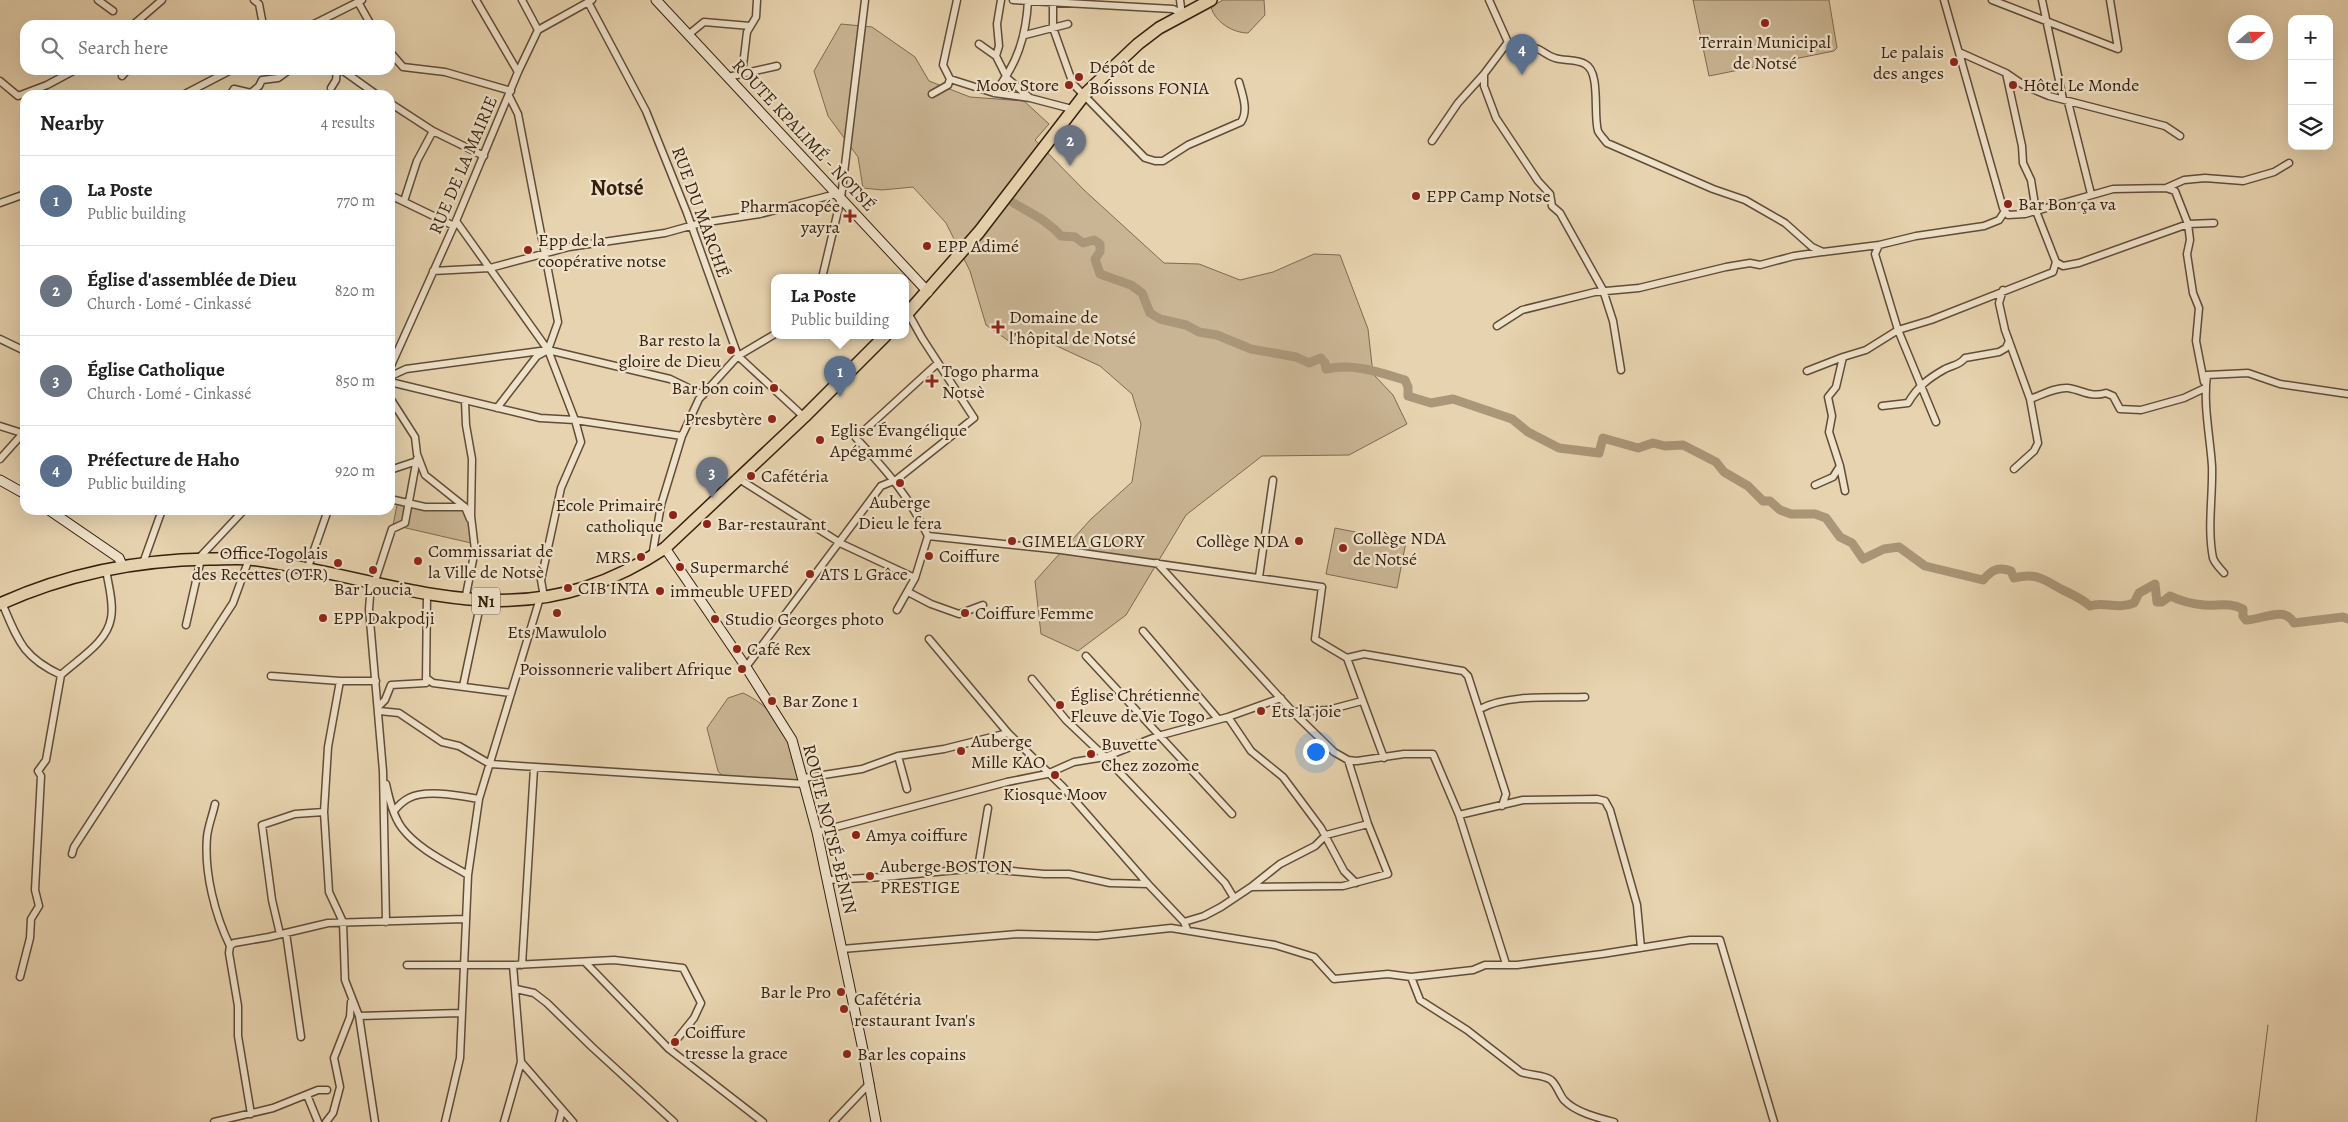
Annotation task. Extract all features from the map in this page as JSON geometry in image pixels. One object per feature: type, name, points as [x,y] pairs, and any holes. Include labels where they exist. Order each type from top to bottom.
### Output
[{"type":"highway","points":[[909,312],[979,232],[1084,94],[1138,44],[1182,14],[1211,0]]},
{"type":"highway","name":"N1","points":[[1,603],[48,585],[106,568],[142,563],[199,559],[249,559],[427,594],[481,601],[542,598],[596,583],[652,557],[665,548],[804,416],[878,339]]},
{"type":"main road","name":"ROUTE KPALIMÉ - NOTSÉ","points":[[656,0],[928,292]]},
{"type":"main road","points":[[0,480],[20,491]]},
{"type":"main road","points":[[56,515],[119,558],[122,566]]},
{"type":"main road","name":"ROUTE NOTSÉ-BÉNIN","points":[[665,548],[785,726],[804,781],[817,832],[870,1083],[876,1122]]},
{"type":"street","points":[[98,0],[113,11]]},
{"type":"street","points":[[139,20],[162,0]]},
{"type":"street","points":[[254,0],[259,4],[262,20]]},
{"type":"street","points":[[476,0],[518,72]]},
{"type":"street","points":[[522,0],[538,30],[590,1]]},
{"type":"street","points":[[742,74],[745,41],[750,26],[756,17],[757,0]]},
{"type":"street","points":[[823,274],[838,196],[865,0]]},
{"type":"street","points":[[932,94],[948,86],[950,79],[943,65],[957,0]]},
{"type":"street","points":[[996,56],[999,46],[997,24],[1001,0]]},
{"type":"street","points":[[1013,0],[1129,4],[1172,9],[1182,14]]},
{"type":"street","points":[[1180,0],[1182,14]]},
{"type":"street","points":[[1489,0],[1511,49],[1531,47],[1556,59],[1586,64],[1592,72],[1595,81],[1595,114],[1599,132],[1607,143],[1713,189],[1745,200],[1785,224],[1812,247],[1823,252]]},
{"type":"street","points":[[1944,0],[1974,109],[2008,215],[2036,211],[2091,194],[2129,187],[2166,188],[2176,191],[2188,224],[2190,240],[2187,254],[2193,293],[2199,308],[2196,341],[2204,382],[2207,375]]},
{"type":"street","points":[[1992,0],[2118,49],[2110,0]]},
{"type":"street","points":[[2042,0],[2091,194]]},
{"type":"street","points":[[322,20],[360,1],[369,20]]},
{"type":"street","name":"RUE DU MARCHÉ","points":[[590,1],[646,110],[691,226],[738,356],[804,416]]},
{"type":"street","points":[[994,93],[1007,78],[1021,50],[1025,35],[1028,1]]},
{"type":"street","points":[[1051,2],[1053,28],[1073,84],[1145,158],[1156,162],[1163,161],[1188,145],[1241,122],[1244,118],[1245,107],[1239,82]]},
{"type":"street","points":[[144,16],[144,20]]},
{"type":"street","points":[[688,35],[704,22],[750,26]]},
{"type":"street","points":[[1025,35],[1068,24]]},
{"type":"street","name":"RUE DE LA MAIRIE","points":[[395,357],[455,224],[518,72],[538,30]]},
{"type":"street","points":[[1432,141],[1458,103],[1484,74],[1508,42]]},
{"type":"street","points":[[979,44],[996,56],[1007,78],[1030,98]]},
{"type":"street","points":[[1959,52],[2006,73],[2025,86],[2049,96],[2165,126],[2180,136]]},
{"type":"street","points":[[395,57],[404,67],[445,72],[510,93],[518,114],[558,322],[548,350],[537,356],[497,408]]},
{"type":"street","points":[[728,77],[777,66]]},
{"type":"street","points":[[2006,73],[2022,146],[2023,163],[2031,180],[2036,211],[2056,262],[2062,266],[2079,263],[2188,224],[2214,223]]},
{"type":"street","points":[[1484,74],[1484,86],[1496,118],[1538,181],[1550,194],[1552,206],[1560,213],[1603,290],[1613,321],[1621,370]]},
{"type":"street","points":[[34,90],[66,75]]},
{"type":"street","points":[[193,90],[221,75]]},
{"type":"street","points":[[254,90],[262,80],[278,78],[281,75]]},
{"type":"street","points":[[331,88],[337,75]]},
{"type":"street","points":[[349,75],[370,90]]},
{"type":"street","points":[[950,79],[994,93],[1030,98],[1072,109]]},
{"type":"street","points":[[0,81],[18,96],[20,95]]},
{"type":"street","points":[[395,106],[433,131],[484,156]]},
{"type":"street","points":[[404,201],[417,161],[433,131]]},
{"type":"street","points":[[2166,188],[2184,180],[2205,178],[2243,181],[2274,172],[2289,163]]},
{"type":"street","points":[[0,203],[20,196]]},
{"type":"street","points":[[433,272],[490,268],[546,255],[569,247],[666,233],[691,226],[760,214],[838,196]]},
{"type":"street","points":[[395,197],[455,224],[490,268],[548,350],[575,420],[581,442],[561,488],[541,580],[542,598],[479,798],[468,875],[460,1013],[460,1058],[444,1122]]},
{"type":"street","points":[[1497,326],[1522,310],[1603,290],[1639,288],[1726,267],[1750,263],[1760,265],[1794,256],[1879,245],[1916,236],[1984,226],[1999,220],[2006,211]]},
{"type":"street","points":[[1879,245],[1875,254],[1898,330],[1936,422]]},
{"type":"street","points":[[1807,371],[1866,350],[1898,330],[1931,320],[2003,290],[2053,272],[2056,262]]},
{"type":"street","points":[[2003,290],[1999,303],[2009,341],[2030,399],[2038,443],[2034,451],[2014,469]]},
{"type":"street","points":[[746,667],[881,486],[896,480],[974,418],[909,317]]},
{"type":"street","points":[[652,557],[661,505],[682,436],[699,399],[738,356],[771,336]]},
{"type":"street","points":[[0,339],[20,349]]},
{"type":"street","points":[[1882,406],[1908,403],[1921,384],[1944,370],[1961,363],[1965,358],[1999,352],[2006,348],[2009,341]]},
{"type":"street","points":[[395,373],[406,368],[548,350],[670,379],[703,395]]},
{"type":"street","points":[[1843,357],[1836,387],[1828,397],[1832,416],[1829,432],[1840,466],[1845,491]]},
{"type":"street","points":[[897,610],[915,578],[928,536],[914,507],[896,480],[856,438],[938,363]]},
{"type":"street","points":[[2207,375],[2248,373],[2280,384],[2348,394]]},
{"type":"street","points":[[2207,375],[2205,388],[2212,468],[2210,503],[2211,547],[2214,561],[2224,573]]},
{"type":"street","points":[[395,383],[540,418],[575,420],[682,436]]},
{"type":"street","points":[[2030,399],[2055,390],[2068,388],[2097,396],[2106,393],[2113,396],[2120,409],[2141,410],[2184,398],[2205,388]]},
{"type":"street","points":[[465,400],[466,425],[472,459],[472,522],[475,550],[465,600]]},
{"type":"street","points":[[386,922],[383,771],[370,609],[372,584],[392,529],[405,523],[417,462],[415,437],[395,406]]},
{"type":"street","points":[[0,426],[20,432]]},
{"type":"street","points":[[0,460],[20,438]]},
{"type":"street","points":[[417,454],[425,475],[465,507],[472,522]]},
{"type":"street","points":[[395,469],[417,462]]},
{"type":"street","points":[[1815,485],[1833,477],[1840,466]]},
{"type":"street","points":[[739,479],[838,542],[915,578]]},
{"type":"street","points":[[1259,577],[1273,480]]},
{"type":"street","points":[[395,500],[424,507],[465,507]]},
{"type":"street","points":[[142,563],[160,515]]},
{"type":"street","points":[[186,625],[199,559],[239,515]]},
{"type":"street","points":[[307,570],[326,515]]},
{"type":"street","points":[[928,536],[1156,562],[1322,587],[1315,639],[1347,658],[1384,758]]},
{"type":"street","points":[[72,854],[74,847],[233,603],[249,559]]},
{"type":"street","points":[[1156,562],[1293,712],[1334,752],[1348,760],[1384,758],[1404,754],[1433,754],[1459,815],[1506,964]]},
{"type":"street","points":[[20,977],[30,938],[31,919],[38,906],[35,890],[41,776],[38,771],[46,760],[61,675],[97,645],[108,628],[112,609],[106,568]]},
{"type":"street","points":[[908,592],[931,604],[959,614],[983,605]]},
{"type":"street","points":[[379,708],[385,700],[391,685],[421,685],[426,683],[427,594]]},
{"type":"street","points":[[463,686],[481,601]]},
{"type":"street","points":[[1,603],[17,638],[30,657],[41,666],[61,675]]},
{"type":"street","points":[[1143,631],[1218,718]]},
{"type":"street","points":[[929,639],[1008,733],[1047,774],[1063,787],[1186,925],[1275,945],[1314,957],[1334,979],[1388,974],[1411,977],[1506,964],[1517,965],[1690,940],[1720,940],[1774,1122]]},
{"type":"street","points":[[1347,658],[1364,654],[1463,671],[1468,676],[1480,709],[1497,772],[1506,794],[1502,806]]},
{"type":"street","points":[[1086,656],[1232,814]]},
{"type":"street","points":[[271,676],[340,681],[376,681]]},
{"type":"street","points":[[426,678],[434,683],[511,693]]},
{"type":"street","points":[[1032,679],[1066,720],[1105,757],[1225,883],[1234,898]]},
{"type":"street","points":[[326,1122],[332,1113],[340,1087],[334,1058],[350,1017],[350,996],[343,963],[343,922],[329,892],[324,812],[328,747],[340,681]]},
{"type":"street","points":[[1480,709],[1494,703],[1520,700],[1585,697]]},
{"type":"street","points":[[817,832],[1007,782],[1047,774],[1074,762],[1105,757],[1158,736],[1218,718],[1228,717],[1281,698]]},
{"type":"street","points":[[1293,712],[1328,710],[1362,701]]},
{"type":"street","points":[[379,708],[399,713],[442,742],[460,746],[490,764],[534,768],[804,781],[862,768],[898,756],[944,749],[1008,733]]},
{"type":"street","points":[[1228,717],[1251,750],[1282,777],[1326,835],[1344,871],[1356,883]]},
{"type":"street","points":[[898,756],[907,789]]},
{"type":"street","points":[[1251,887],[1342,886],[1388,874],[1368,824],[1348,760]]},
{"type":"street","points":[[522,965],[534,768]]},
{"type":"street","points":[[383,771],[394,811],[402,828],[427,850],[468,875]]},
{"type":"street","points":[[394,811],[408,798],[415,796],[456,795],[479,798]]},
{"type":"street","points":[[1459,815],[1535,799],[1598,799],[1606,801],[1637,906],[1641,948]]},
{"type":"street","points":[[215,804],[207,837],[208,868],[219,924],[230,946],[229,953],[238,1006],[238,1036],[251,1114]]},
{"type":"street","points":[[978,868],[988,808]]},
{"type":"street","points":[[301,1037],[283,934],[272,900],[262,825],[295,814],[324,812]]},
{"type":"street","points":[[842,949],[1018,934],[1097,936],[1186,925],[1251,887],[1280,864],[1315,846],[1326,835],[1368,824]]},
{"type":"street","points":[[827,880],[884,877],[978,868],[1044,874],[1069,874],[1110,883],[1148,884]]},
{"type":"street","points":[[230,946],[234,943],[328,923],[466,919]]},
{"type":"street","points":[[408,965],[522,965],[614,960],[641,961],[683,968],[701,1003],[694,1018],[669,1049]]},
{"type":"street","points":[[586,963],[669,1049],[759,1121]]},
{"type":"street","points":[[504,1122],[521,1062],[513,965]]},
{"type":"street","points":[[1411,977],[1420,1000],[1467,1030],[1521,1072],[1532,1076],[1544,1076],[1552,1081],[1564,1100],[1571,1106],[1614,1122]]},
{"type":"street","points":[[516,989],[534,993],[547,1003],[674,1122]]},
{"type":"street","points":[[350,996],[359,1016],[376,1122]]},
{"type":"street","points":[[359,1016],[460,1013]]},
{"type":"street","points":[[521,1062],[573,1122]]},
{"type":"street","points":[[833,1122],[870,1083]]},
{"type":"street","points":[[214,1122],[273,1108],[307,1095],[328,1090]]},
{"type":"street","points":[[307,1095],[318,1122]]},
{"type":"street","points":[[559,1122],[562,1110]]},
{"type":"shaded area","points":[[1223,0],[1264,0],[1265,15],[1248,33],[1236,31],[1225,26],[1213,12],[1211,7]]},
{"type":"shaded area","name":"Terrain Municipal de Notsé","points":[[1693,0],[1829,0],[1837,48],[1834,51],[1709,76]]},
{"type":"shaded area","points":[[841,24],[872,27],[915,57],[929,81],[970,97],[1024,101],[1049,124],[1035,140],[1084,190],[1164,263],[1199,264],[1240,280],[1273,272],[1314,254],[1340,255],[1368,329],[1373,374],[1393,395],[1407,424],[1349,455],[1262,456],[1186,515],[1126,615],[1078,651],[1041,634],[1035,581],[1091,519],[1132,482],[1141,424],[1132,394],[1100,366],[1046,341],[1013,344],[986,325],[970,271],[946,223],[913,187],[882,190],[863,188],[858,157],[828,116],[814,71]]},
{"type":"shaded area","points":[[398,500],[424,508],[464,508],[470,522],[471,543],[393,525]]},
{"type":"shaded area","points":[[1335,528],[1406,542],[1397,588],[1326,574]]},
{"type":"shaded area","points":[[743,693],[756,700],[776,719],[788,742],[800,782],[725,779],[718,771],[707,728],[728,698]]},
{"type":"waterway","points":[[1012,202],[1044,221],[1061,236],[1075,237],[1083,243],[1094,240],[1100,244],[1100,252],[1095,259],[1100,274],[1131,285],[1142,293],[1150,313],[1160,319],[1186,325],[1199,332],[1217,335],[1251,349],[1296,357],[1309,363],[1321,358],[1325,363],[1326,369],[1336,367],[1356,368],[1376,371],[1405,380],[1408,387],[1408,396],[1431,403],[1453,399],[1512,419],[1528,432],[1559,448],[1599,453],[1603,438],[1638,448],[1653,443],[1665,446],[1683,445],[1716,462],[1724,472],[1748,486],[1763,501],[1770,501],[1780,510],[1791,514],[1815,514],[1826,518],[1840,537],[1852,543],[1863,559],[1884,549],[1899,547],[1925,566],[1983,580],[1992,571],[1999,569],[2011,571],[2014,578],[2022,576],[2040,578],[2077,597],[2090,606],[2100,604],[2122,606],[2134,603],[2139,593],[2155,584],[2157,602],[2162,602],[2170,596],[2195,604],[2233,606],[2243,609],[2243,616],[2246,620],[2279,614],[2285,615],[2294,623],[2343,617],[2348,619]]},
{"type":"waterway","points":[[2256,1122],[2268,1025]]},
{"type":"place","name":"Terrain Municipal de Notsé","points":[[1765,23]]},
{"type":"place","name":"Le palais des anges","points":[[1954,62]]},
{"type":"place","name":"Préfecture de Haho","points":[[1522,75]]},
{"type":"place","name":"Dépôt de Boissons FONIA","points":[[1079,77]]},
{"type":"place","name":"Moov Store","points":[[1069,85]]},
{"type":"place","name":"Hôtel Le Monde","points":[[2013,85]]},
{"type":"place","name":"Église d'assemblée de Dieu","points":[[1070,166]]},
{"type":"place","name":"EPP Camp Notse","points":[[1416,196]]},
{"type":"place","name":"Bar Bon ça va","points":[[2008,204]]},
{"type":"place","name":"Pharmacopée yayra","points":[[850,216]]},
{"type":"place","name":"EPP Adimé","points":[[927,246]]},
{"type":"place","name":"Epp de la coopérative notse","points":[[528,250]]},
{"type":"place","name":"Domaine de l'hôpital de Notsé","points":[[998,327]]},
{"type":"place","name":"Bar resto la gloire de Dieu","points":[[731,350]]},
{"type":"place","name":"Togo pharma Notsè","points":[[932,381]]},
{"type":"place","name":"Bar bon coin","points":[[774,388]]},
{"type":"place","name":"La Poste","points":[[840,397]]},
{"type":"place","name":"Presbytère","points":[[772,419]]},
{"type":"place","name":"Eglise Évangélique Apégammé","points":[[820,440]]},
{"type":"place","name":"Cafétéria","points":[[751,476]]},
{"type":"place","name":"Auberge Dieu le fera","points":[[900,483]]},
{"type":"place","name":"Église Catholique","points":[[712,498]]},
{"type":"place","name":"Ecole Primaire catholique","points":[[673,515]]},
{"type":"place","name":"Bar-restaurant","points":[[707,524]]},
{"type":"place","name":"GIMELA GLORY","points":[[1012,541]]},
{"type":"place","name":"Collège NDA","points":[[1299,541]]},
{"type":"place","name":"Collège NDA de Notsé","points":[[1343,548]]},
{"type":"place","name":"Coiffure","points":[[929,556]]},
{"type":"place","name":"MRS","points":[[641,557]]},
{"type":"place","name":"Commissariat de la Ville de Notsè","points":[[418,561]]},
{"type":"place","name":"Office Togolais des Recettes (OTR)","points":[[338,563]]},
{"type":"place","name":"Supermarché","points":[[680,567]]},
{"type":"place","name":"Bar Loucia","points":[[373,570]]},
{"type":"place","name":"ATS L Grâce","points":[[810,574]]},
{"type":"place","name":"CIB INTA","points":[[568,588]]},
{"type":"place","name":"immeuble UFED","points":[[660,591]]},
{"type":"place","name":"Ets Mawulolo","points":[[557,613]]},
{"type":"place","name":"Coiffure Femme","points":[[965,613]]},
{"type":"place","name":"EPP Dakpodji","points":[[323,618]]},
{"type":"place","name":"Studio Georges photo","points":[[715,619]]},
{"type":"place","name":"Café Rex","points":[[737,649]]},
{"type":"place","name":"Poissonnerie valibert Afrique","points":[[742,669]]},
{"type":"place","name":"Bar Zone 1","points":[[772,701]]},
{"type":"place","name":"Église Chrétienne Fleuve de Vie Togo","points":[[1060,705]]},
{"type":"place","name":"Ets la joie","points":[[1261,711]]},
{"type":"place","name":"Auberge Mille KAO","points":[[961,751]]},
{"type":"place","name":"Buvette Chez zozome","points":[[1091,754]]},
{"type":"place","name":"Kiosque Moov","points":[[1055,775]]},
{"type":"place","name":"Amya coiffure","points":[[856,835]]},
{"type":"place","name":"Auberge BOSTON PRESTIGE","points":[[870,876]]},
{"type":"place","name":"Bar le Pro","points":[[841,992]]},
{"type":"place","name":"Cafétéria restaurant Ivan's","points":[[844,1009]]},
{"type":"place","name":"Coiffure tresse la grace","points":[[675,1042]]},
{"type":"place","name":"Bar les copains","points":[[847,1054]]},
{"type":"district","name":"Notsé","points":[[617,187]]}]
